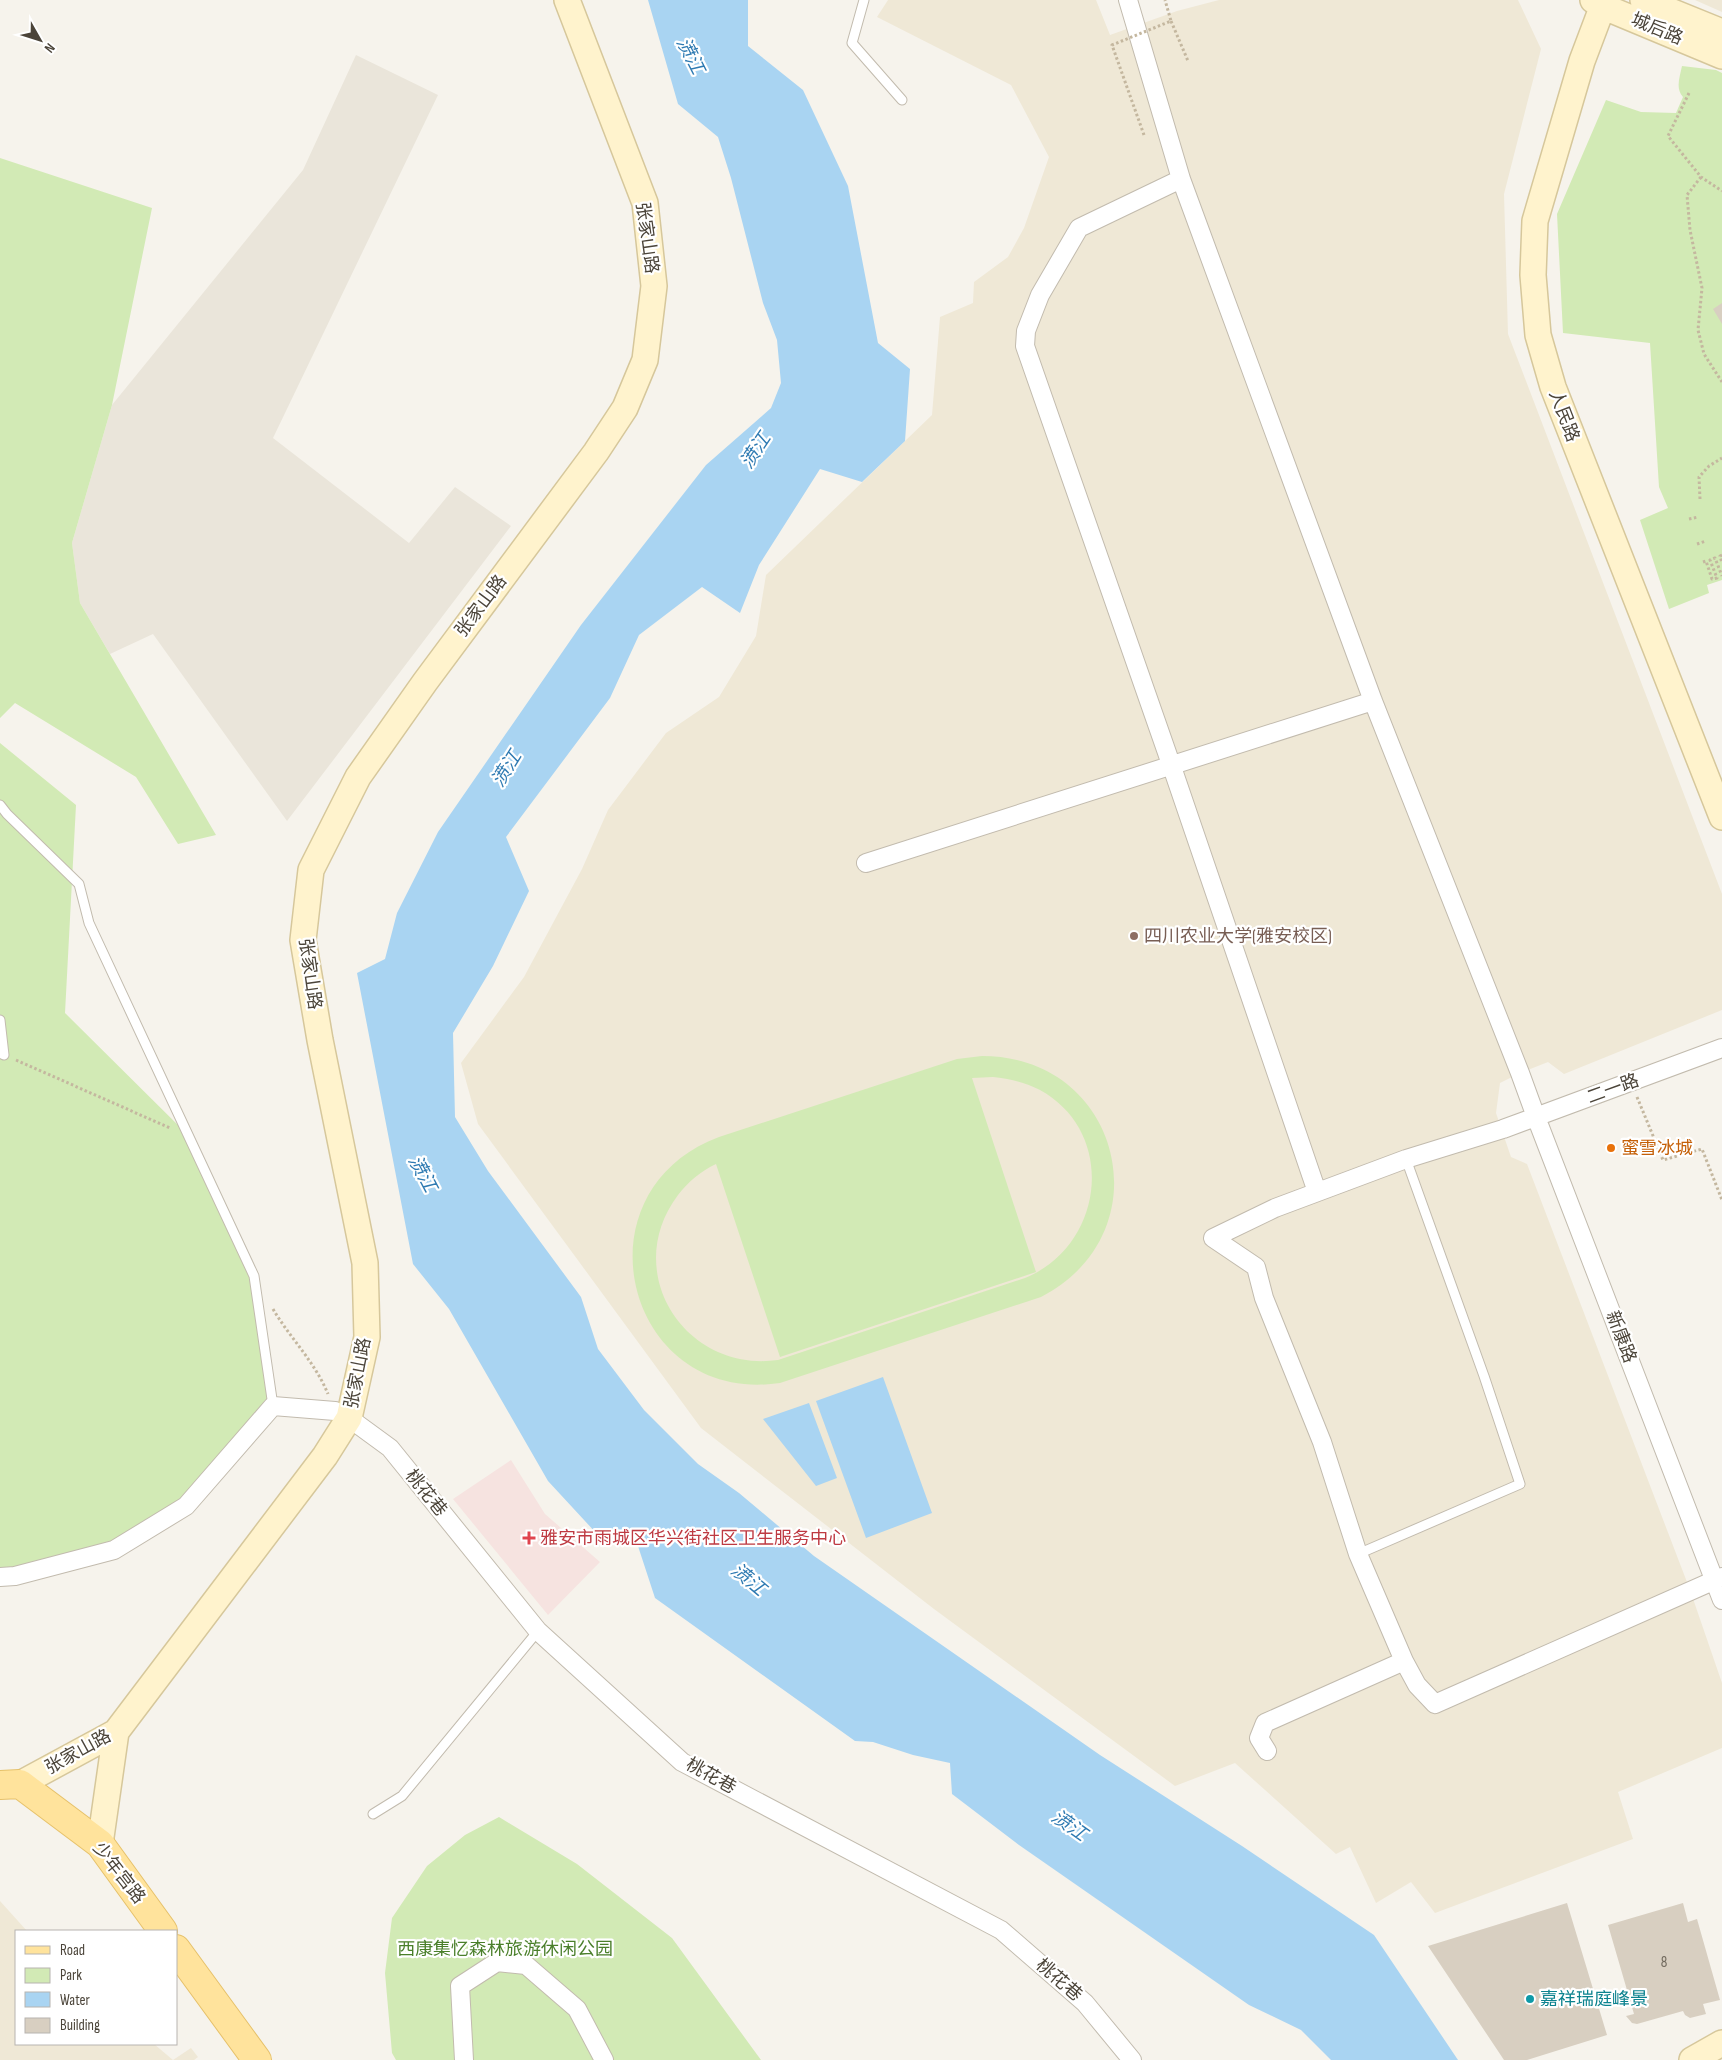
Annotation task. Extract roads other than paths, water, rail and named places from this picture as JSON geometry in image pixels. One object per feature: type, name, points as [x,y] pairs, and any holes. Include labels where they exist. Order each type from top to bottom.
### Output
[{"type":"main road","name":"少年宫路","points":[[10,1785],[100,1844],[162,1930]]},
{"type":"main road","points":[[178,1952],[257,2060]]},
{"type":"street","name":"张家山路","points":[[10,1785],[116,1732],[325,1456],[342,1414],[366,1337],[365,1263],[320,1040],[303,940],[311,870],[358,777],[425,682],[606,437],[625,408],[645,360],[654,286],[645,203],[567,0]]},
{"type":"street","name":"新康路","points":[[1128,0],[1181,179],[1373,702],[1718,1578],[1722,1600]]},
{"type":"street","name":"城后路","points":[[1643,0],[1722,32]]},
{"type":"street","name":"城后路","points":[[1600,2],[1722,56]]},
{"type":"street","name":"人民路","points":[[1600,2],[1534,221],[1533,275],[1538,335],[1553,387],[1722,817]]},
{"type":"street","points":[[1181,179],[1079,228],[1040,295],[1026,332],[1025,346],[1172,767],[1317,1192]]},
{"type":"street","points":[[866,863],[1373,702]]},
{"type":"street","name":"二一路","points":[[1358,1554],[1322,1442],[1264,1298],[1256,1268],[1213,1238],[1275,1208],[1317,1192],[1406,1159],[1503,1129],[1722,1048]]},
{"type":"street","points":[[0,1577],[15,1576],[114,1550],[186,1506],[273,1406],[342,1414]]},
{"type":"street","name":"桃花巷","points":[[342,1414],[390,1448],[538,1631],[682,1762],[1001,1930],[1085,2003],[1132,2060]]},
{"type":"street","points":[[1358,1554],[1404,1660],[1417,1685],[1435,1704],[1718,1578]]},
{"type":"street","points":[[1267,1751],[1259,1738],[1265,1722],[1404,1660]]},
{"type":"street","points":[[100,1844],[116,1732]]},
{"type":"street","points":[[464,2060],[460,1986],[497,1962],[526,1965],[577,2009],[604,2060]]},
{"type":"street","points":[[1692,2060],[1722,2043]]},
{"type":"lane","points":[[864,0],[852,43],[902,100]]},
{"type":"lane","points":[[0,805],[79,884],[89,923],[254,1276],[273,1406]]},
{"type":"lane","points":[[0,1020],[2,1054]]},
{"type":"lane","points":[[1358,1554],[1520,1484],[1484,1376],[1406,1159]]},
{"type":"lane","points":[[373,1814],[402,1796],[538,1631]]},
{"type":"water","name":"𣸣江","points":[[648,0],[748,0],[748,46],[803,90],[848,186],[878,343],[910,369],[905,441],[862,482],[820,469],[759,565],[740,613],[702,587],[639,635],[610,698],[506,837],[529,891],[493,966],[453,1033],[455,1117],[488,1171],[581,1297],[598,1349],[644,1410],[698,1464],[739,1493],[814,1556],[1100,1755],[1242,1846],[1374,1935],[1458,2060],[1331,2060],[1301,2030],[1249,2005],[1019,1845],[952,1794],[950,1763],[913,1755],[873,1742],[855,1741],[655,1598],[636,1540],[597,1534],[548,1481],[449,1309],[413,1264],[357,973],[385,959],[397,913],[438,832],[581,625],[706,465],[771,408],[781,383],[777,340],[763,303],[731,178],[718,137],[678,104]]},
{"type":"water","points":[[883,1377],[932,1513],[866,1538],[816,1401]]},
{"type":"water","points":[[809,1403],[837,1478],[816,1486],[763,1419]]},
{"type":"place","name":"四川农业大学(雅安校区)","points":[[1134,936]]},
{"type":"place","name":"蜜雪冰城","points":[[1611,1148]]},
{"type":"place","name":"雅安市雨城区华兴街社区卫生服务中心","points":[[529,1538]]},
{"type":"place","name":"嘉祥瑞庭峰景","points":[[1530,1999]]},
{"type":"park label","name":"西康集忆森林旅游休闲公园","points":[[505,1949]]}]
